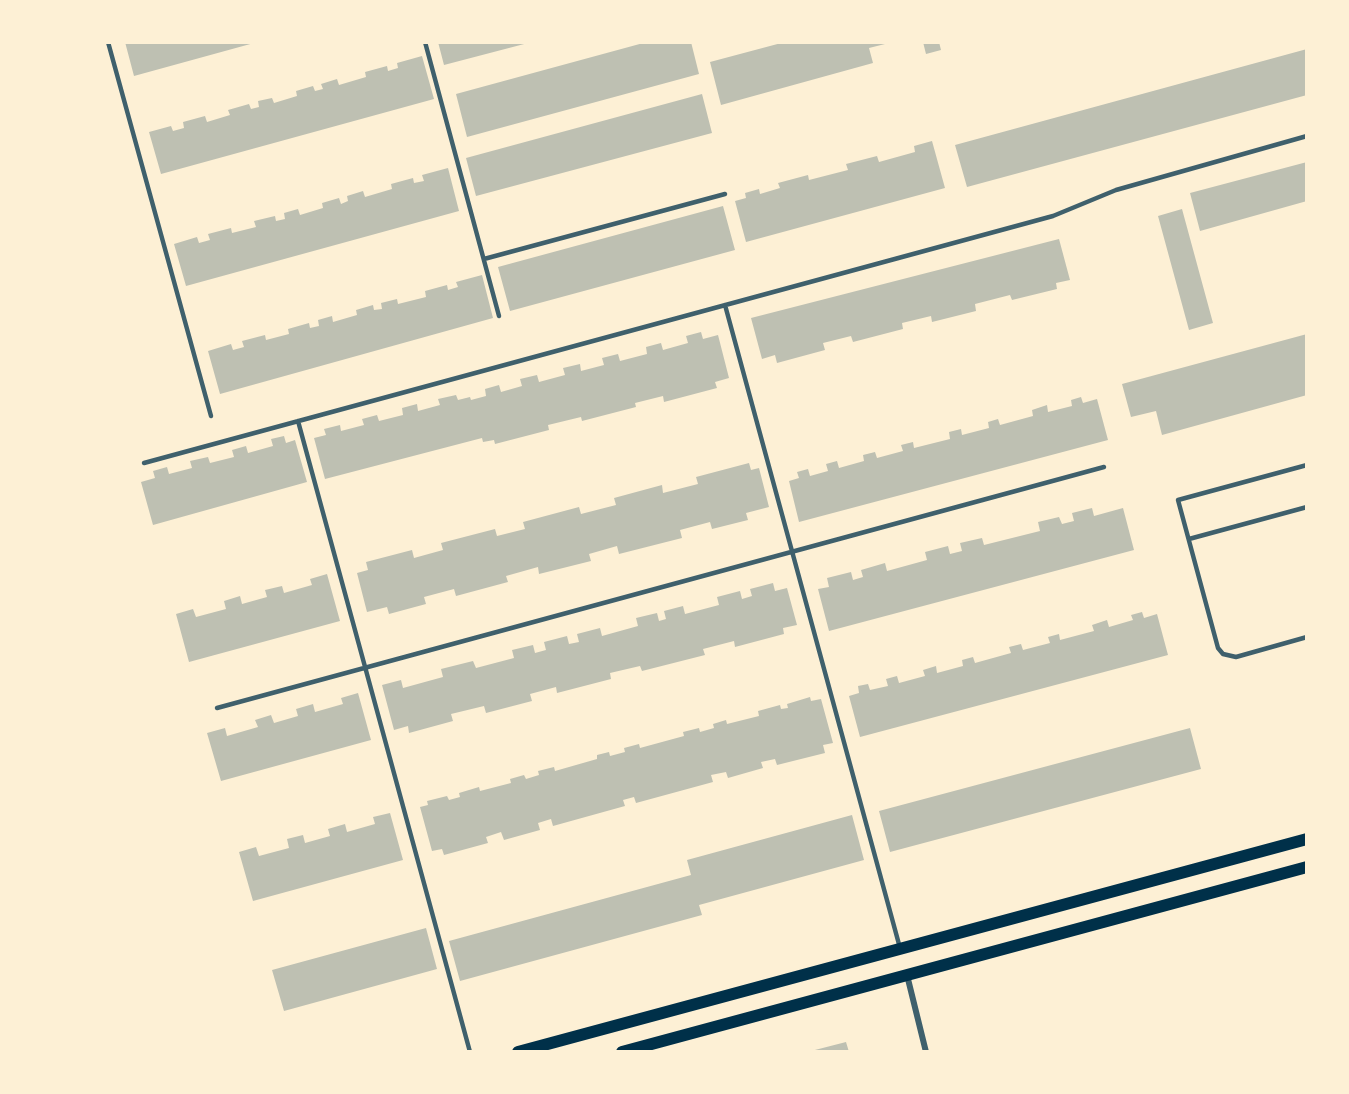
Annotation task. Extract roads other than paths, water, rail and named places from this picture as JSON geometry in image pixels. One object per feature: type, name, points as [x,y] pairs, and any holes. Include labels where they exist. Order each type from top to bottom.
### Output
[{"type":"main road","points":[[518,1052],[1307,839]]},
{"type":"main road","points":[[622,1052],[1307,867]]},
{"type":"street","points":[[906,975],[926,1052]]},
{"type":"lane","points":[[108,42],[211,416]]},
{"type":"lane","points":[[425,42],[499,316]]},
{"type":"lane","points":[[144,463],[1053,216],[1116,190],[1307,136]]},
{"type":"lane","points":[[484,259],[724,194]]},
{"type":"lane","points":[[725,305],[900,948]]},
{"type":"lane","points":[[298,422],[470,1052]]},
{"type":"lane","points":[[1307,465],[1178,500],[1218,648],[1223,654],[1236,657],[1307,637]]},
{"type":"lane","points":[[217,708],[1104,467]]},
{"type":"lane","points":[[1189,539],[1307,507]]}]
